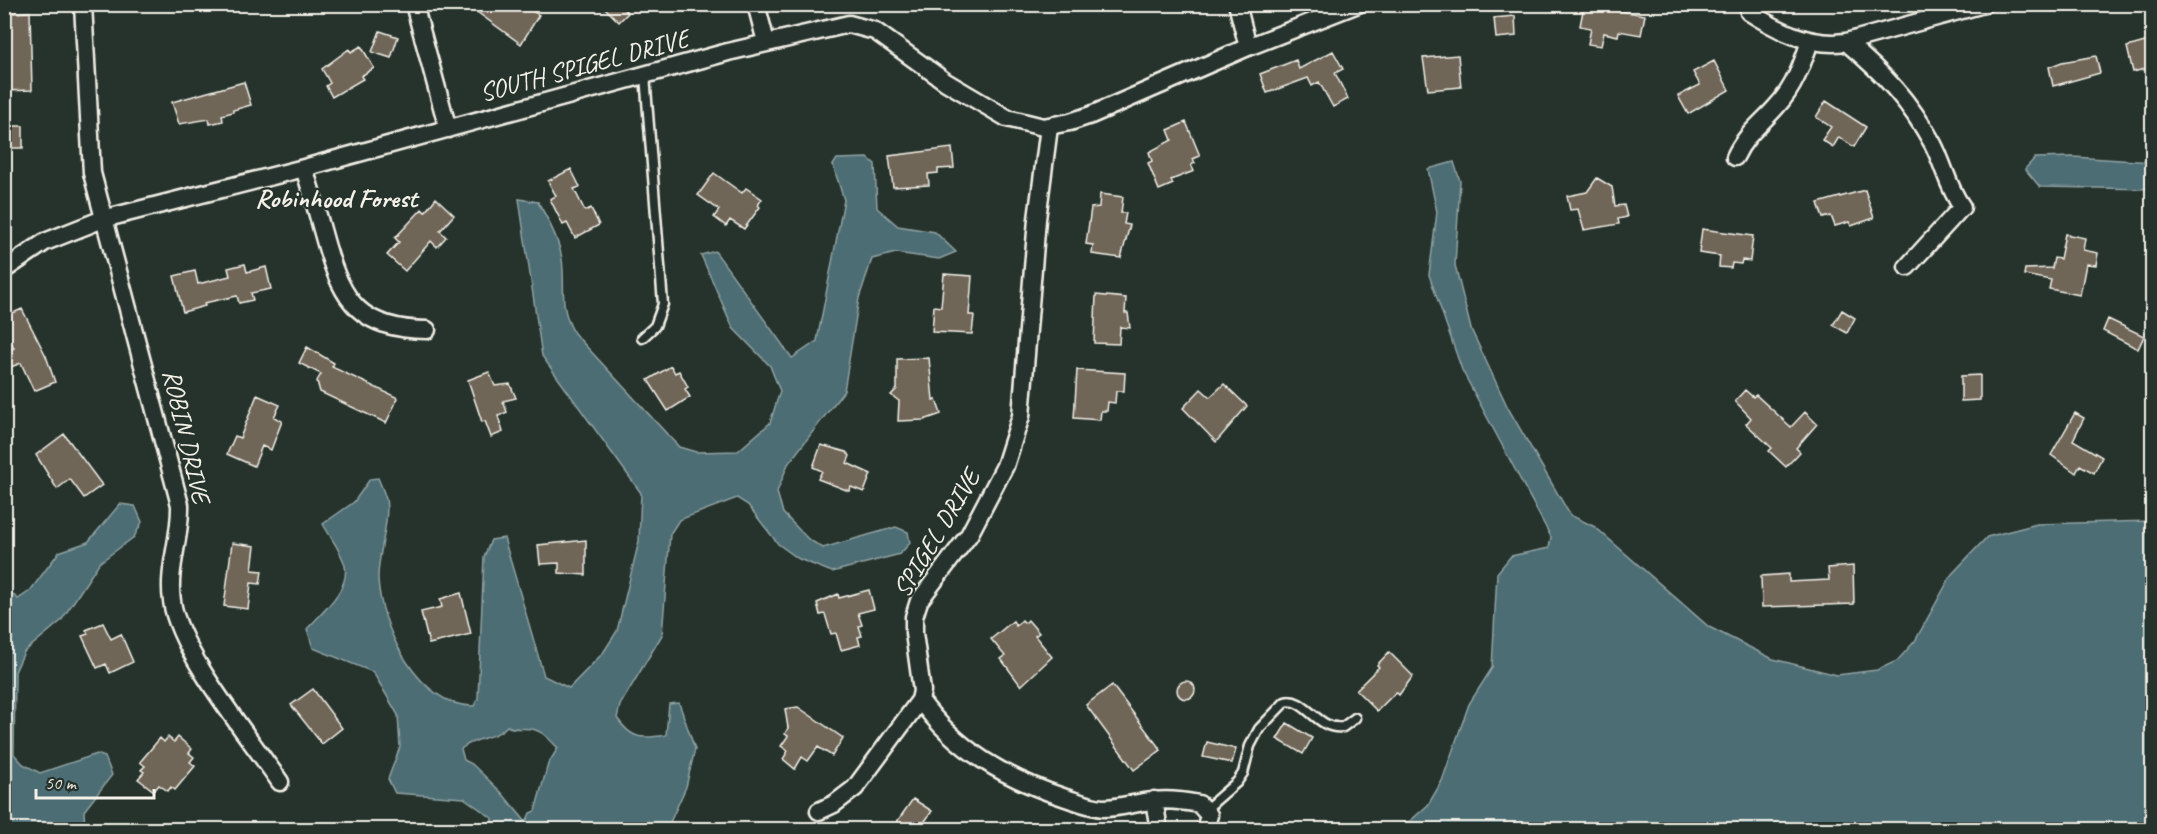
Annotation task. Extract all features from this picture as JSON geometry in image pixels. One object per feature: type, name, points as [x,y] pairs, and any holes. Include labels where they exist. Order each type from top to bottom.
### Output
[{"type":"street","name":"ROBIN DRIVE","points":[[83,4],[92,173],[177,489],[181,527],[171,581],[176,620],[183,639],[280,782]]},
{"type":"street","points":[[414,4],[448,129]]},
{"type":"street","points":[[756,4],[766,42]]},
{"type":"street","points":[[1238,4],[1248,46]]},
{"type":"street","name":"SOUTH SPIGEL DRIVE","points":[[4,270],[45,242],[103,219],[304,168],[766,42],[849,24],[875,31],[946,82],[1007,118],[1026,124],[1050,127],[1091,115],[1330,9],[1358,4]]},
{"type":"street","points":[[1746,7],[1774,28],[1810,41],[1833,44],[1984,4]]},
{"type":"street","points":[[1735,157],[1751,130],[1776,107],[1793,86],[1810,41]]},
{"type":"street","points":[[1846,42],[1883,74],[1912,108],[1934,145],[1948,183],[1962,207],[1907,267]]},
{"type":"street","name":"SPIGEL DRIVE","points":[[920,700],[922,691],[914,633],[919,601],[969,535],[1005,466],[1021,416],[1037,219],[1050,127]]},
{"type":"street","points":[[304,168],[334,270],[348,300],[371,318],[389,326],[427,330]]},
{"type":"street","points":[[819,811],[834,804],[855,788],[920,700],[954,741],[976,757],[1048,792],[1101,808],[1154,800],[1177,800],[1199,804],[1206,809],[1209,823],[1205,830]]},
{"type":"street","points":[[1154,800],[1159,830]]},
{"type":"lane","points":[[642,338],[655,326],[663,304],[645,75]]},
{"type":"lane","points":[[1206,809],[1237,782],[1243,773],[1250,746],[1259,729],[1285,702],[1297,702],[1326,726],[1343,727],[1354,718]]},
{"type":"water","points":[[2073,157],[2152,162],[2152,189],[2040,187],[2025,169],[2035,158]]},
{"type":"water","points":[[868,158],[875,164],[877,208],[898,226],[935,232],[956,252],[939,259],[896,253],[872,259],[859,298],[844,391],[788,464],[777,492],[783,513],[808,539],[823,548],[896,527],[908,532],[910,543],[900,554],[832,572],[799,559],[778,544],[748,505],[737,498],[679,520],[670,534],[662,635],[620,705],[617,718],[622,725],[638,736],[666,735],[669,704],[679,703],[695,749],[686,787],[667,829],[491,829],[492,818],[464,798],[395,793],[388,779],[400,747],[398,715],[373,672],[313,648],[307,629],[339,592],[345,575],[341,555],[323,524],[354,502],[370,479],[378,478],[387,508],[378,577],[380,596],[394,639],[420,679],[436,693],[454,703],[474,706],[478,698],[484,557],[491,540],[504,538],[544,676],[569,688],[603,653],[617,631],[639,541],[641,493],[542,356],[519,199],[538,202],[556,237],[562,259],[564,305],[574,333],[679,447],[696,452],[738,451],[770,423],[780,391],[770,366],[733,328],[701,255],[715,251],[792,358],[817,341],[844,200],[833,165],[837,159]],"holes":[[[507,726],[539,731],[558,748],[548,764],[535,811],[530,813],[526,822],[501,792],[472,764],[464,760],[461,749],[472,742],[497,734]]]},
{"type":"water","points":[[1454,162],[1460,181],[1455,265],[1471,329],[1508,408],[1570,515],[1595,527],[1709,627],[1773,659],[1837,675],[1877,670],[1897,661],[1915,641],[1952,574],[1987,537],[2037,524],[2152,521],[2152,829],[1385,829],[1410,821],[1428,805],[1442,781],[1469,704],[1492,668],[1497,573],[1511,556],[1549,548],[1551,537],[1462,370],[1429,275],[1437,212],[1428,169]]},
{"type":"water","points":[[120,504],[135,506],[142,522],[134,537],[99,563],[61,621],[24,652],[15,672],[14,754],[23,764],[40,773],[97,754],[105,757],[112,775],[84,811],[85,829],[5,829],[5,515],[7,589],[18,599],[30,591],[59,552],[88,542]]},
{"type":"building","points":[[466,4],[500,4],[509,10],[513,4],[522,4],[539,15],[521,44]]},
{"type":"building","points":[[601,4],[620,4],[628,13],[619,22]]},
{"type":"building","points":[[1584,5],[1645,15],[1641,35],[1619,31],[1618,36],[1604,33],[1601,46],[1588,44],[1591,28],[1580,26]]},
{"type":"building","points":[[30,12],[32,90],[4,91],[4,36],[11,36],[11,13]]},
{"type":"building","points":[[1515,16],[1516,36],[1496,38],[1494,18]]},
{"type":"building","points":[[380,31],[398,37],[391,58],[372,52]]},
{"type":"building","points":[[2152,40],[2152,67],[2133,72],[2127,47]]},
{"type":"building","points":[[361,46],[374,68],[361,76],[363,79],[332,97],[326,86],[330,83],[322,69],[349,49],[351,52]]},
{"type":"building","points":[[1333,51],[1343,69],[1335,73],[1348,99],[1333,107],[1319,82],[1312,86],[1308,78],[1267,93],[1260,74],[1296,60],[1299,69]]},
{"type":"building","points":[[1458,55],[1461,87],[1428,90],[1423,58]]},
{"type":"building","points":[[2096,56],[2100,73],[2053,86],[2049,67],[2062,62]]},
{"type":"building","points":[[1714,61],[1729,90],[1688,114],[1678,96],[1700,85],[1693,72]]},
{"type":"building","points":[[244,82],[251,105],[222,115],[223,121],[210,124],[209,119],[179,124],[172,102]]},
{"type":"building","points":[[1826,101],[1866,127],[1854,147],[1839,137],[1833,147],[1822,140],[1831,127],[1816,117]]},
{"type":"building","points":[[1186,122],[1200,156],[1193,159],[1195,163],[1191,165],[1194,171],[1171,180],[1173,184],[1159,190],[1148,163],[1152,161],[1149,152],[1172,140],[1168,130]]},
{"type":"building","points":[[4,126],[23,126],[23,148],[4,148]]},
{"type":"building","points":[[952,148],[954,168],[938,169],[938,173],[928,174],[929,185],[893,187],[889,156]]},
{"type":"building","points":[[571,169],[580,187],[574,189],[585,211],[591,208],[599,225],[575,238],[567,223],[563,225],[550,199],[556,196],[548,181]]},
{"type":"building","points":[[714,173],[742,193],[746,188],[762,199],[758,205],[760,207],[744,229],[730,220],[726,226],[714,217],[719,210],[698,195]]},
{"type":"building","points":[[1597,178],[1612,187],[1615,206],[1624,205],[1627,217],[1618,219],[1619,224],[1584,230],[1578,209],[1570,210],[1567,196],[1587,192]]},
{"type":"building","points":[[1865,190],[1874,218],[1851,226],[1849,222],[1835,226],[1831,216],[1823,218],[1818,203]]},
{"type":"building","points":[[1100,194],[1123,197],[1121,213],[1126,213],[1124,224],[1130,225],[1121,258],[1092,254],[1093,245],[1086,244],[1091,208],[1099,207]]},
{"type":"building","points":[[436,198],[454,215],[440,231],[446,237],[437,247],[431,241],[405,271],[387,255],[399,242],[395,238],[422,209],[425,212]]},
{"type":"building","points":[[1702,229],[1753,236],[1750,261],[1742,260],[1741,264],[1732,263],[1731,268],[1719,267],[1720,256],[1699,253]]},
{"type":"building","points":[[2065,234],[2085,238],[2083,250],[2098,253],[2096,265],[2086,264],[2080,295],[2049,289],[2051,280],[2024,275],[2025,269],[2052,268],[2054,258],[2060,259]]},
{"type":"building","points":[[245,264],[247,272],[266,267],[271,289],[251,293],[253,300],[239,303],[237,296],[204,303],[205,306],[183,312],[174,276],[195,271],[198,284],[230,276],[228,268]]},
{"type":"building","points":[[944,274],[972,276],[969,315],[974,315],[972,334],[932,332],[934,306],[941,307]]},
{"type":"building","points":[[1096,295],[1126,298],[1125,313],[1128,313],[1130,328],[1120,327],[1119,344],[1094,343]]},
{"type":"building","points":[[22,309],[46,356],[55,382],[34,391],[21,363],[11,367],[5,353],[14,348],[4,328],[4,317]]},
{"type":"building","points":[[1842,310],[1855,318],[1847,333],[1833,325]]},
{"type":"building","points":[[2108,319],[2144,336],[2138,349],[2103,331]]},
{"type":"building","points":[[307,347],[334,363],[332,367],[398,398],[386,423],[320,392],[317,381],[321,374],[299,363]]},
{"type":"building","points":[[929,358],[933,400],[936,399],[941,414],[924,420],[898,421],[899,401],[891,395],[897,389],[897,359]]},
{"type":"building","points":[[671,366],[675,373],[679,371],[688,387],[685,389],[690,397],[668,411],[648,380]]},
{"type":"building","points":[[1077,370],[1125,373],[1124,391],[1116,391],[1115,403],[1108,402],[1107,411],[1101,411],[1100,420],[1074,418]]},
{"type":"building","points":[[489,372],[495,386],[510,384],[516,398],[503,401],[507,412],[498,416],[503,432],[491,437],[485,421],[482,422],[468,380]]},
{"type":"building","points":[[1980,375],[1980,400],[1961,401],[1961,376]]},
{"type":"building","points":[[1224,384],[1247,406],[1216,442],[1183,408],[1201,389],[1210,397]]},
{"type":"building","points":[[1745,390],[1753,397],[1756,395],[1791,427],[1805,412],[1817,424],[1796,448],[1800,452],[1786,467],[1769,451],[1772,448],[1746,424],[1751,418],[1735,401]]},
{"type":"building","points":[[257,395],[280,405],[274,417],[282,421],[271,450],[262,446],[254,466],[227,454],[235,436],[240,438]]},
{"type":"building","points":[[2075,413],[2084,418],[2073,440],[2102,457],[2094,473],[2080,465],[2076,473],[2051,455]]},
{"type":"building","points":[[64,434],[102,485],[84,498],[70,479],[57,489],[36,455]]},
{"type":"building","points":[[821,445],[846,452],[850,456],[847,463],[871,474],[864,492],[851,487],[849,491],[818,479],[822,471],[813,467]]},
{"type":"building","points":[[586,540],[586,575],[559,573],[559,563],[540,564],[538,545]]},
{"type":"building","points":[[232,543],[255,546],[252,570],[262,571],[260,584],[251,583],[248,609],[224,606]]},
{"type":"building","points":[[1853,566],[1854,604],[1762,607],[1761,576],[1789,574],[1789,582],[1829,580],[1828,568]]},
{"type":"building","points":[[869,590],[874,609],[858,613],[862,625],[859,626],[862,636],[858,637],[860,645],[841,650],[836,633],[831,634],[825,614],[820,615],[817,603],[838,594],[839,598]]},
{"type":"building","points":[[461,593],[471,634],[429,644],[421,612],[442,607],[440,599]]},
{"type":"building","points":[[1022,620],[1025,623],[1028,620],[1039,633],[1035,636],[1052,657],[1021,686],[1001,659],[1005,656],[991,639],[1013,621],[1016,626]]},
{"type":"building","points":[[103,623],[111,639],[121,634],[133,662],[110,673],[106,664],[97,668],[82,636],[88,634],[86,630]]},
{"type":"building","points":[[1389,652],[1413,676],[1399,695],[1396,692],[1377,711],[1356,690],[1379,667],[1377,665]]},
{"type":"building","points":[[1186,681],[1192,684],[1195,690],[1192,696],[1186,699],[1180,696],[1177,690],[1180,684]]},
{"type":"building","points":[[1112,685],[1161,750],[1134,770],[1086,705]]},
{"type":"building","points":[[313,689],[342,728],[322,744],[291,705]]},
{"type":"building","points":[[798,707],[843,738],[832,756],[818,747],[808,761],[802,757],[795,769],[783,759],[788,751],[781,746],[788,736],[785,734],[788,728],[785,709]]},
{"type":"building","points":[[1287,723],[1312,738],[1303,754],[1277,739]]},
{"type":"building","points":[[168,737],[174,742],[178,737],[192,749],[189,753],[194,757],[190,762],[195,766],[175,790],[171,787],[168,791],[159,785],[154,791],[138,779],[144,772],[141,770],[145,766],[140,762],[160,738],[164,742]]},
{"type":"building","points":[[1207,742],[1236,749],[1232,763],[1203,757]]},
{"type":"building","points":[[913,799],[932,811],[919,830],[891,830]]},
{"type":"district","name":"Robinhood Forest","points":[[336,198]]}]
